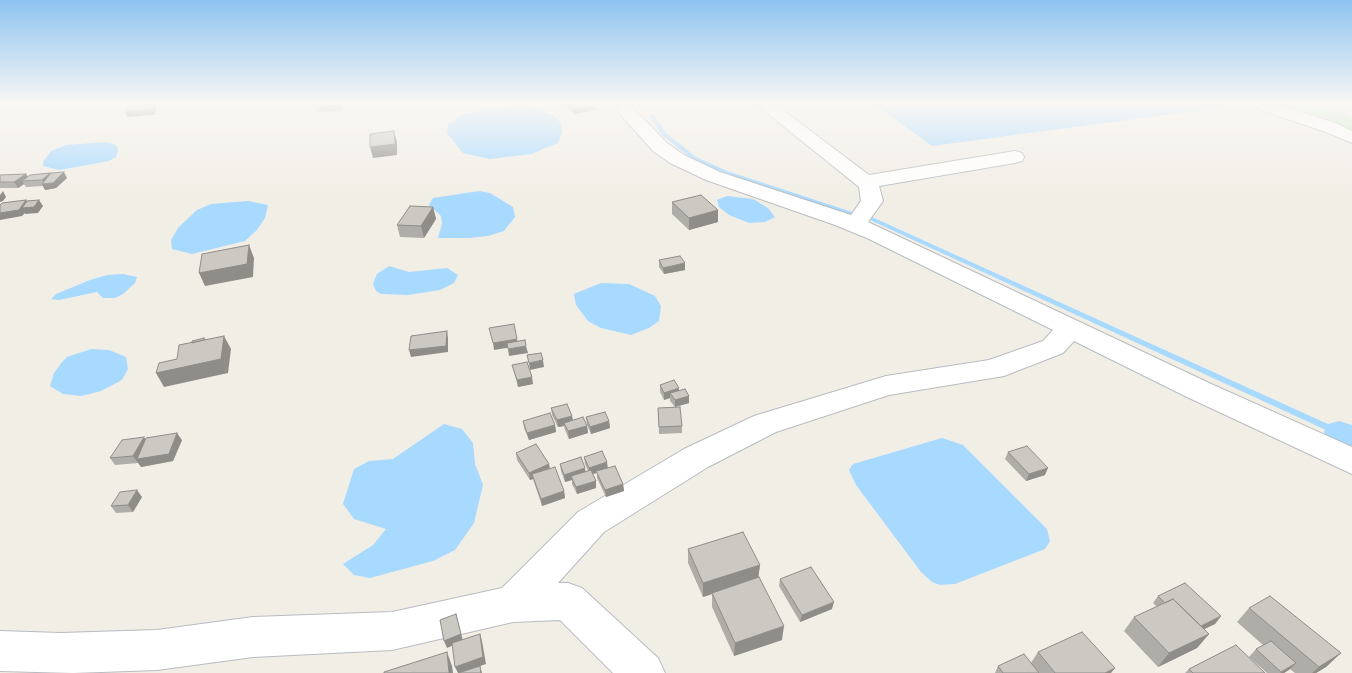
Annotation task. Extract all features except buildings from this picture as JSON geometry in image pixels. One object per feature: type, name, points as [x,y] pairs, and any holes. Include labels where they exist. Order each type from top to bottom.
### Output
[{"type":"street","points":[[649,135],[660,147],[677,159],[713,176],[855,225],[1070,329],[1352,461]]},
{"type":"street","points":[[805,135],[865,182],[871,190],[872,201],[855,225]]},
{"type":"street","points":[[865,182],[1015,157]]},
{"type":"street","points":[[513,604],[591,522],[696,458],[756,428],[886,386],[994,369],[1053,347],[1070,329]]},
{"type":"street","points":[[0,651],[61,653],[157,650],[253,637],[392,631],[513,604],[568,601],[644,673]]},
{"type":"water","points":[[449,135],[561,135],[558,143],[531,154],[490,159],[463,153]]},
{"type":"water","points":[[917,135],[1012,135],[932,146]]},
{"type":"water","points":[[107,142],[116,145],[118,150],[116,157],[109,161],[59,170],[43,166],[43,162],[51,151],[66,145]]},
{"type":"water","points":[[479,191],[490,193],[513,207],[515,217],[504,231],[488,236],[438,238],[442,224],[441,216],[429,205],[433,198]]},
{"type":"water","points":[[727,196],[753,199],[768,208],[775,217],[765,222],[749,223],[729,215],[719,207],[717,200]]},
{"type":"water","points":[[248,201],[268,205],[265,218],[257,230],[245,241],[192,254],[172,249],[171,240],[178,228],[197,210],[211,204]]},
{"type":"water","points":[[389,266],[409,272],[447,268],[458,275],[454,283],[440,290],[408,295],[381,294],[376,291],[373,284],[377,274]]},
{"type":"water","points":[[123,274],[137,277],[135,283],[123,294],[115,298],[103,298],[97,292],[59,300],[51,299],[56,294],[90,280],[107,275]]},
{"type":"water","points":[[601,283],[629,284],[655,296],[661,306],[659,321],[649,328],[631,335],[601,328],[588,321],[576,305],[574,294]]},
{"type":"water","points":[[91,349],[109,350],[126,357],[128,369],[122,380],[101,391],[81,396],[63,394],[50,386],[54,373],[67,357]]},
{"type":"water","points":[[444,424],[462,429],[473,443],[475,464],[483,485],[474,523],[455,550],[433,561],[370,578],[354,575],[343,564],[373,545],[386,529],[354,519],[343,504],[354,469],[369,461],[393,459]]},
{"type":"water","points":[[942,438],[963,445],[1047,529],[1050,541],[1045,549],[955,584],[940,585],[932,582],[921,572],[856,485],[849,470],[853,464]]},
{"type":"waterway","points":[[666,135],[694,158],[725,172],[852,213]]},
{"type":"waterway","points":[[872,219],[1352,439]]},
{"type":"waterway","points":[[1339,432],[1352,438]]}]
